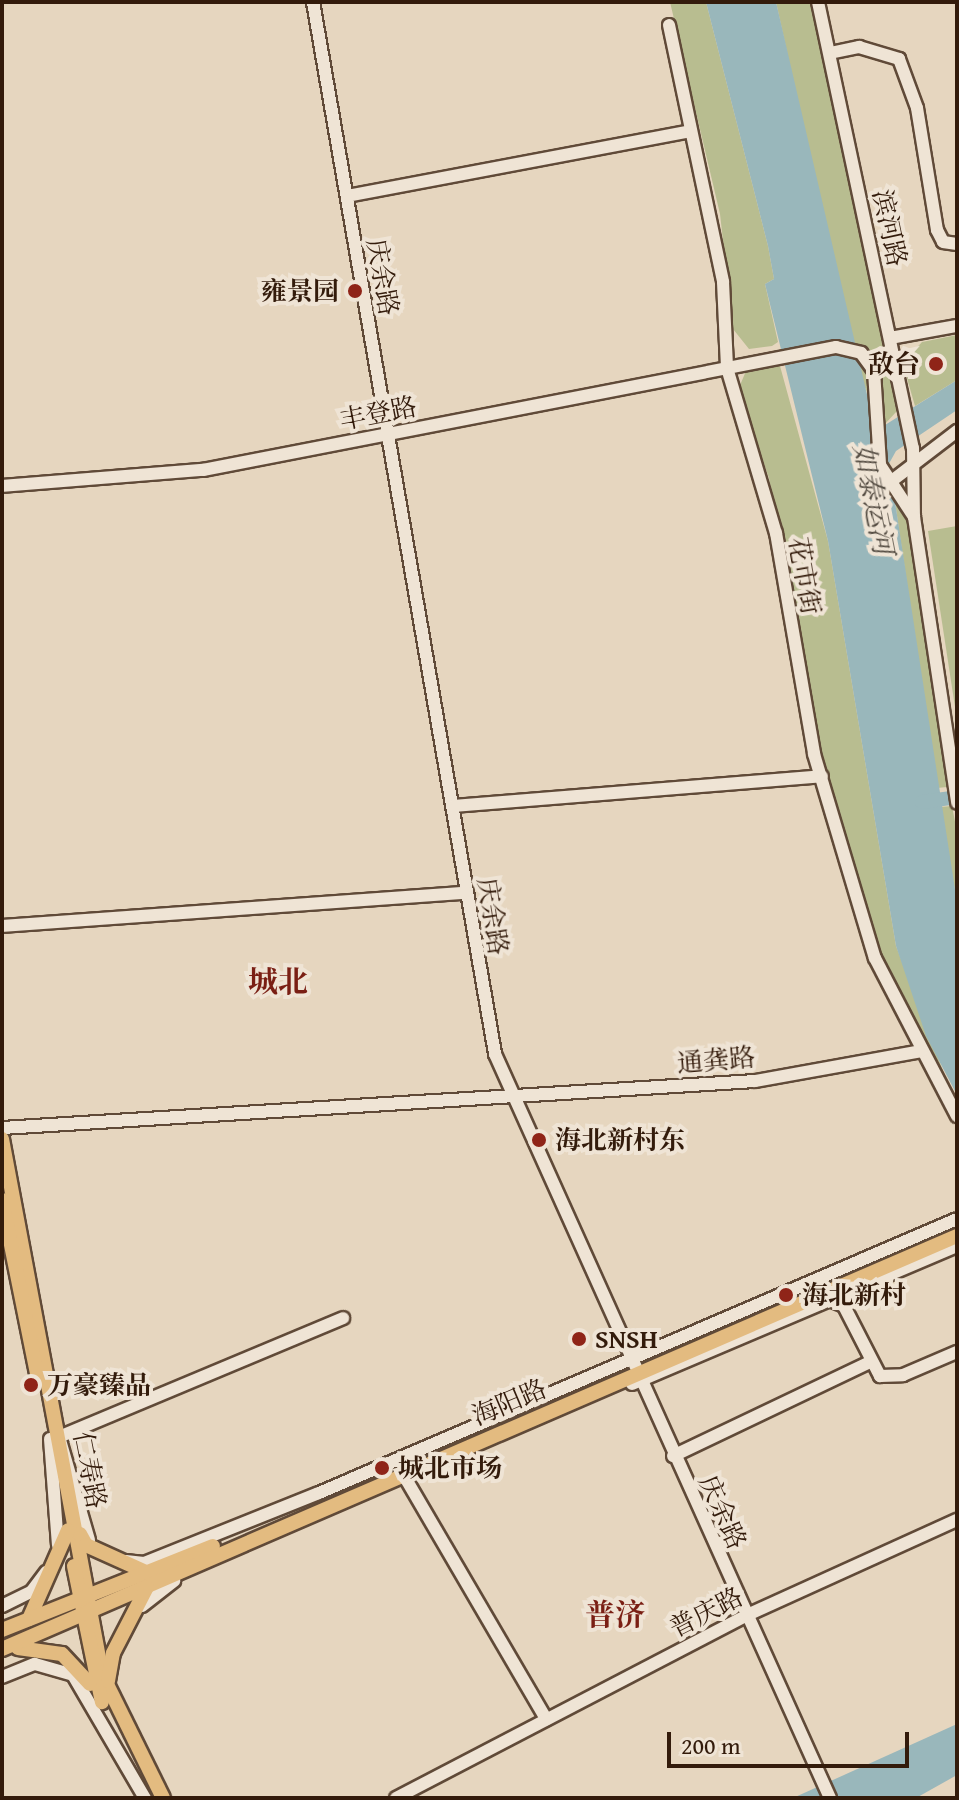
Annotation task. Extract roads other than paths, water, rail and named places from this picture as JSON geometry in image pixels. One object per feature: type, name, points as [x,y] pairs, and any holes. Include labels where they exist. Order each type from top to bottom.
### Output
[{"type":"main road","name":"仁寿路","points":[[2,1139],[54,1438]]},
{"type":"main road","name":"仁寿路","points":[[2,1200],[54,1438],[86,1613],[111,1713],[154,1798]]},
{"type":"main road","name":"海阳路","points":[[2,1650],[86,1613],[147,1579],[823,1290],[957,1228]]},
{"type":"main road","name":"海阳路","points":[[892,1260],[957,1236]]},
{"type":"main road","name":"海阳路","points":[[2,1630],[84,1597],[147,1579],[405,1477],[635,1370]]},
{"type":"main road","points":[[29,1619],[72,1529],[86,1545],[147,1579],[107,1673],[111,1713]]},
{"type":"main road","points":[[2,1650],[36,1646],[76,1663],[111,1713]]},
{"type":"main road","name":"仁寿路","points":[[111,1713],[163,1798]]},
{"type":"street","name":"庆余路","points":[[313,2],[491,1041],[512,1097],[830,1798]]},
{"type":"street","name":"滨河路","points":[[818,2],[913,448],[914,517],[957,803]]},
{"type":"street","name":"花市街","points":[[669,25],[723,282],[727,368],[760,466],[822,776],[865,933],[921,1051],[957,1116]]},
{"type":"street","points":[[830,53],[859,47],[899,59],[917,108],[937,230],[943,242],[957,244]]},
{"type":"street","points":[[347,196],[690,131]]},
{"type":"street","points":[[890,338],[957,326]]},
{"type":"street","name":"丰登路","points":[[2,486],[155,477],[836,347],[861,353],[874,371],[887,480]]},
{"type":"street","points":[[914,517],[887,480],[915,464],[957,431]]},
{"type":"street","points":[[453,806],[822,776]]},
{"type":"street","points":[[2,926],[466,893]]},
{"type":"street","name":"通龚路","points":[[2,1128],[755,1081],[921,1051]]},
{"type":"street","points":[[892,1260],[957,1219]]},
{"type":"street","points":[[892,1260],[957,1246]]},
{"type":"street","points":[[823,1290],[844,1306],[870,1362],[889,1378],[957,1352]]},
{"type":"street","points":[[54,1438],[343,1318]]},
{"type":"street","points":[[673,1456],[870,1362]]},
{"type":"street","points":[[54,1438],[88,1539],[144,1563],[635,1370]]},
{"type":"street","points":[[2,1606],[31,1592],[58,1547],[54,1438]]},
{"type":"street","points":[[170,1798],[114,1685],[116,1663],[151,1593],[405,1477],[546,1719]]},
{"type":"street","name":"普庆路","points":[[396,1798],[745,1616],[957,1520]]},
{"type":"street","points":[[2,1677],[35,1664],[73,1675],[145,1798]]},
{"type":"water","name":"如泰运河","points":[[706,2],[776,2],[869,403],[885,425],[957,380],[957,410],[896,451],[881,478],[895,502],[957,902],[957,1095],[926,1036],[896,946],[828,541],[765,284],[774,279],[768,246]]},
{"type":"water","points":[[957,1724],[957,1775],[916,1798],[793,1798]]},
{"type":"waterway","points":[[922,802],[957,797]]},
{"type":"place","name":"雍景园","points":[[355,291]]},
{"type":"place","name":"敌台","points":[[936,364]]},
{"type":"place","name":"海北新村东","points":[[539,1140]]},
{"type":"place","name":"海北新村","points":[[786,1295]]},
{"type":"place","name":"SNSH","points":[[579,1339]]},
{"type":"place","name":"万豪臻品","points":[[31,1385]]},
{"type":"place","name":"城北市场","points":[[382,1468]]},
{"type":"district","name":"城北","points":[[278,981]]},
{"type":"district","name":"普济","points":[[615,1614]]}]
